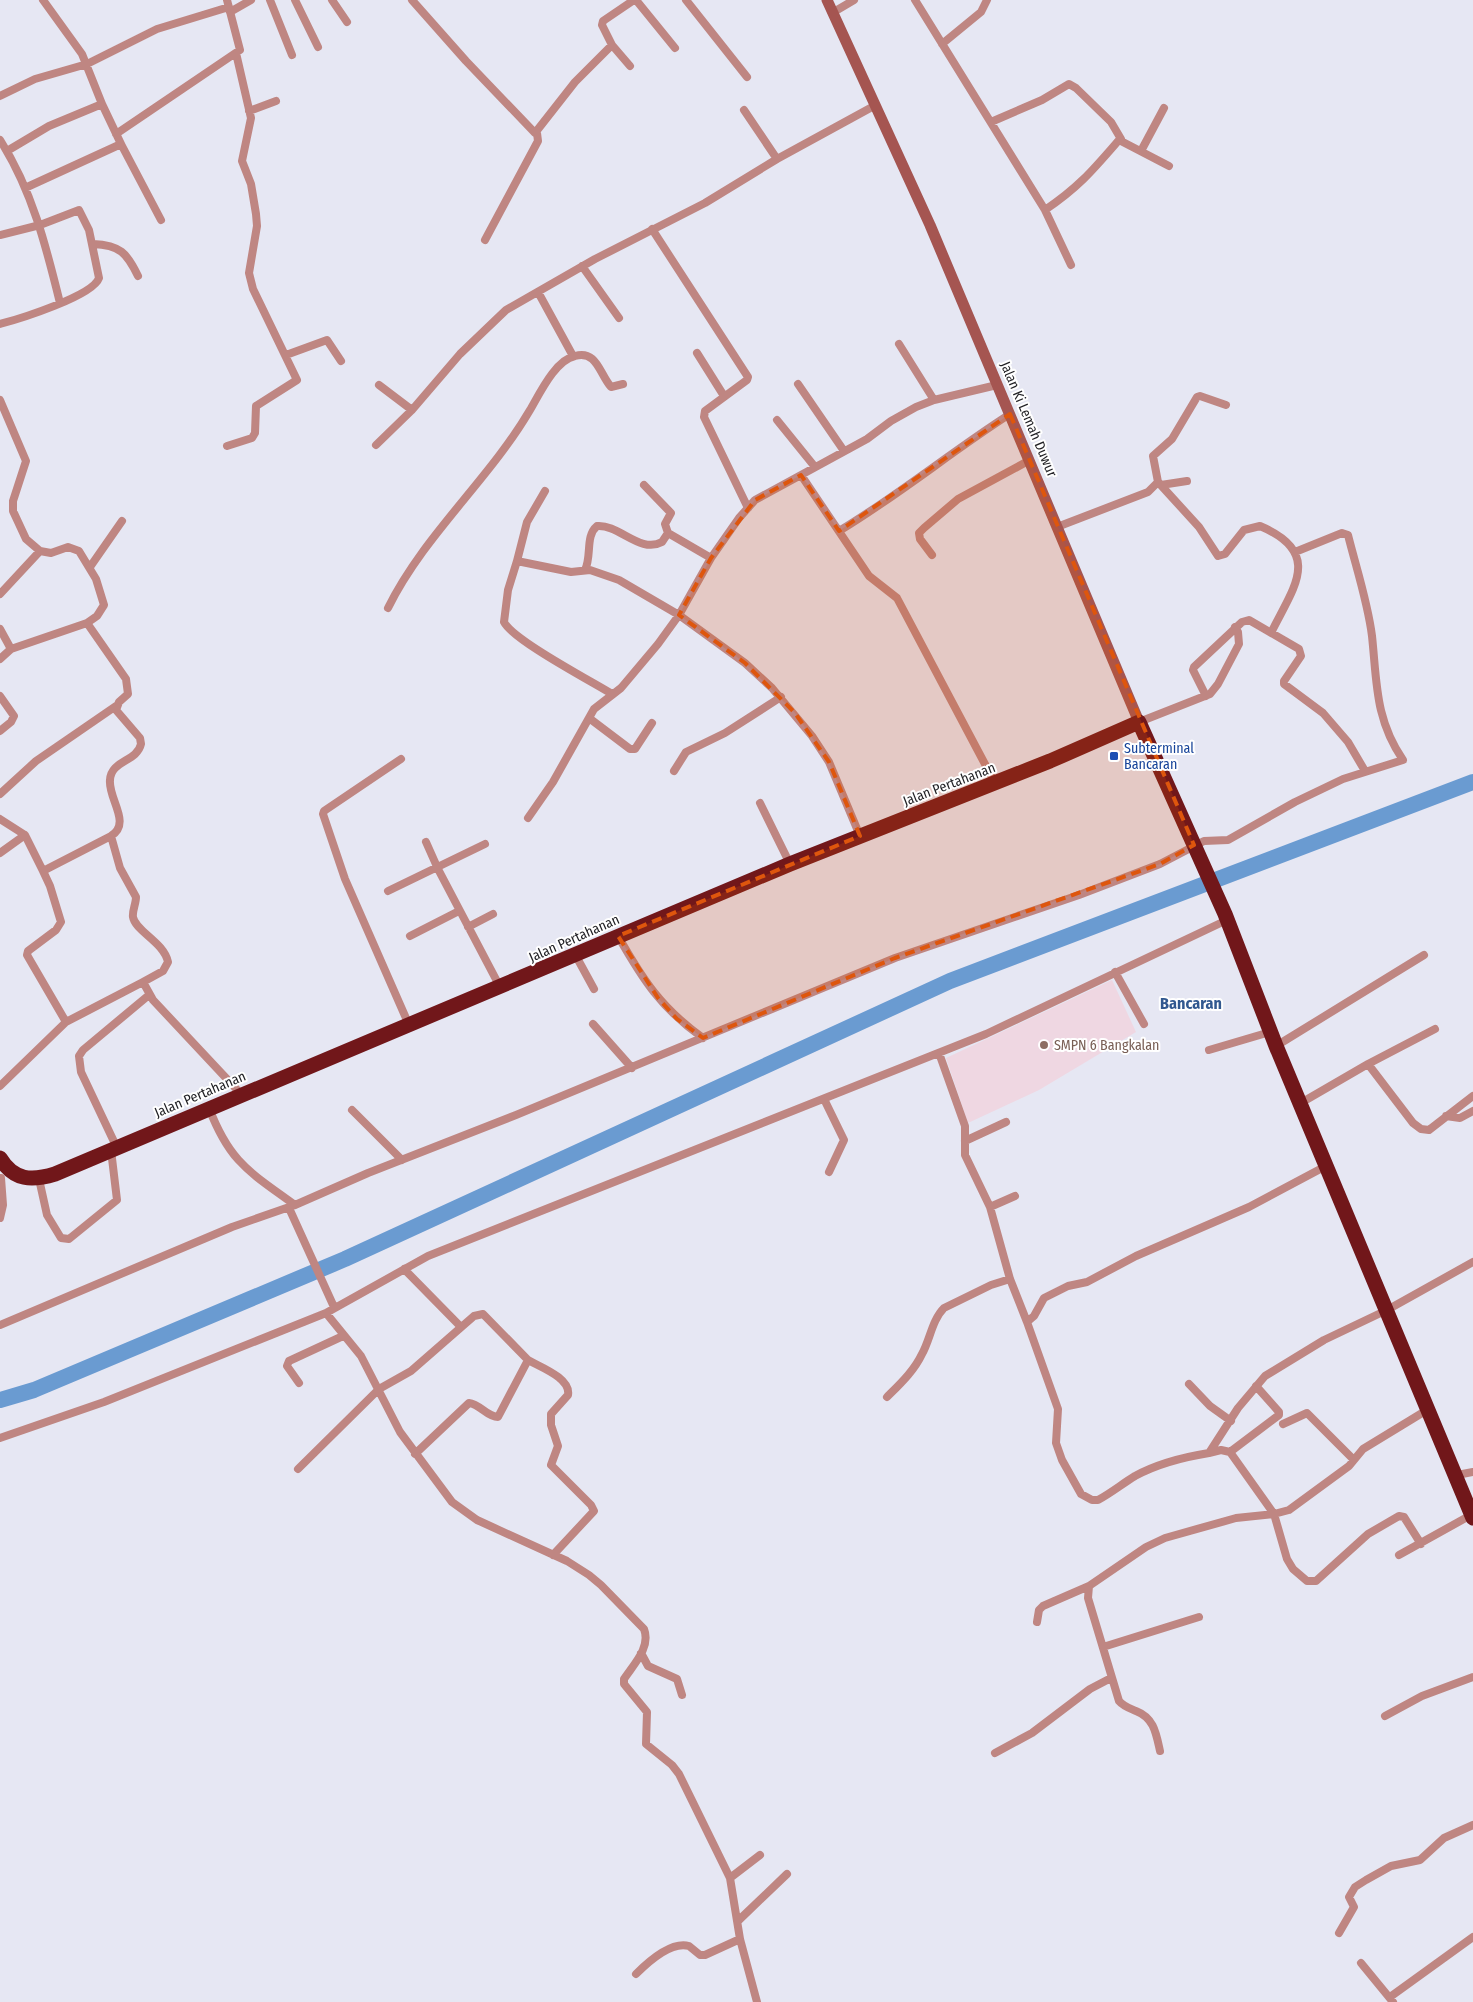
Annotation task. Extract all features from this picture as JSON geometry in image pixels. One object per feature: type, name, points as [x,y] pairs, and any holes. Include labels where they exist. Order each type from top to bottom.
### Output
[{"type":"highway","name":"Jalan Pertahanan","points":[[8,1176],[39,1179],[114,1149],[241,1094],[576,956],[618,936],[790,864],[995,783],[1139,722]]},
{"type":"highway","name":"Jalan Ki Lemah Duwur","points":[[1139,722],[1226,917],[1299,1104],[1387,1310],[1427,1410],[1457,1476],[1472,1517]]},
{"type":"highway","points":[[0,1158],[8,1176]]},
{"type":"main road","name":"Jalan Ki Lemah Duwur","points":[[827,0],[930,225],[1139,722]]},
{"type":"street","points":[[43,0],[87,64],[116,134],[161,220]]},
{"type":"street","points":[[0,96],[35,79],[87,64],[157,29],[251,0]]},
{"type":"street","points":[[270,0],[292,55]]},
{"type":"street","points":[[295,0],[318,47]]},
{"type":"street","points":[[332,0],[347,22]]},
{"type":"street","points":[[412,0],[466,62],[536,133],[538,141],[485,240]]},
{"type":"street","points":[[630,66],[612,45],[602,28],[602,23],[635,0],[675,48]]},
{"type":"street","points":[[686,0],[747,77]]},
{"type":"street","points":[[832,13],[854,0]]},
{"type":"street","points":[[915,0],[1044,210],[1071,265]]},
{"type":"street","points":[[942,44],[980,12],[987,0]]},
{"type":"street","points":[[116,134],[236,53],[240,48],[228,6]]},
{"type":"street","points":[[536,133],[575,82],[612,45]]},
{"type":"street","points":[[227,446],[252,438],[256,427],[256,406],[296,382],[296,377],[253,289],[249,273],[257,226],[251,184],[242,161],[249,131],[249,111],[236,53]]},
{"type":"street","points":[[991,122],[1042,100],[1069,84],[1076,88],[1111,122],[1121,139],[1169,166]]},
{"type":"street","points":[[249,111],[276,101]]},
{"type":"street","points":[[7,151],[49,126],[102,104]]},
{"type":"street","points":[[376,445],[412,410],[460,354],[506,310],[582,266],[705,203],[777,159],[874,106]]},
{"type":"street","points":[[1142,151],[1164,108]]},
{"type":"street","points":[[744,110],[777,159]]},
{"type":"street","points":[[1044,210],[1071,193],[1121,139]]},
{"type":"street","points":[[0,140],[25,188],[40,225],[60,303]]},
{"type":"street","points":[[25,188],[121,144]]},
{"type":"street","points":[[0,235],[40,225],[79,210],[89,230],[98,272],[98,282],[78,296],[36,314],[0,324]]},
{"type":"street","points":[[652,229],[748,377],[747,380],[705,411],[704,417],[748,508]]},
{"type":"street","points":[[93,244],[107,244],[127,255],[138,276]]},
{"type":"street","points":[[582,266],[619,318]]},
{"type":"street","points":[[538,292],[573,356]]},
{"type":"street","points":[[286,356],[327,340],[341,361]]},
{"type":"street","points":[[899,344],[934,400]]},
{"type":"street","points":[[697,354],[724,396]]},
{"type":"street","points":[[388,608],[396,592],[423,552],[514,434],[546,381],[573,356],[591,356],[611,386],[623,384]]},
{"type":"street","points":[[379,384],[412,410]]},
{"type":"street","points":[[798,384],[844,451]]},
{"type":"street","points":[[528,818],[553,782],[596,706],[621,688],[679,615],[711,558],[755,500],[867,439],[891,421],[934,400],[997,385]]},
{"type":"street","points":[[1226,405],[1200,396],[1197,397],[1172,439],[1153,456],[1160,484],[1195,522],[1218,556],[1225,554],[1244,530],[1253,526],[1260,526],[1277,534],[1295,552],[1299,561],[1296,583],[1271,633]]},
{"type":"street","points":[[0,400],[26,460],[15,491],[14,512],[26,539],[40,551],[51,553],[74,548],[79,551],[90,567],[104,604],[98,616],[88,623],[12,649],[0,659]]},
{"type":"street","points":[[839,531],[866,515],[969,440],[1010,414]]},
{"type":"street","points":[[778,420],[815,467]]},
{"type":"street","points":[[932,555],[920,539],[919,533],[924,528],[958,499],[1030,460]]},
{"type":"street","points":[[801,475],[869,576],[897,598],[995,783]]},
{"type":"street","points":[[1057,527],[1148,492],[1160,484],[1187,481]]},
{"type":"street","points":[[644,485],[671,513],[665,524],[668,533],[711,558]]},
{"type":"street","points":[[545,491],[527,522],[508,590],[504,622],[506,626],[530,644],[612,694]]},
{"type":"street","points":[[90,567],[122,521]]},
{"type":"street","points":[[585,570],[590,558],[590,536],[592,530],[597,526],[609,527],[629,539],[653,545],[662,542],[668,533]]},
{"type":"street","points":[[0,1325],[232,1226],[292,1207],[895,958],[1070,898],[1196,849],[1204,842],[1228,840],[1295,802],[1343,779],[1403,760],[1393,745],[1384,724],[1373,668],[1372,635],[1348,535],[1342,533],[1295,552]]},
{"type":"street","points":[[0,594],[40,551]]},
{"type":"street","points":[[517,560],[571,572],[585,570],[598,572],[630,585],[679,615],[745,663],[781,698],[812,736],[829,762],[860,836]]},
{"type":"street","points":[[1206,696],[1193,670],[1194,667],[1235,627],[1245,620],[1271,633],[1301,652],[1284,684],[1324,713],[1348,742],[1365,771]]},
{"type":"street","points":[[0,794],[36,761],[116,706],[128,694],[126,679],[88,623]]},
{"type":"street","points":[[1139,722],[1206,696],[1218,684],[1239,644],[1238,632],[1235,627]]},
{"type":"street","points":[[0,629],[12,649]]},
{"type":"street","points":[[0,696],[14,716],[12,722],[0,731]]},
{"type":"street","points":[[674,771],[686,752],[724,733],[781,698]]},
{"type":"street","points":[[43,871],[117,832],[121,822],[110,786],[110,778],[115,767],[136,754],[141,744],[140,738],[118,715],[116,706]]},
{"type":"street","points":[[589,718],[630,749],[635,749],[639,745],[652,723]]},
{"type":"street","points":[[401,759],[323,814],[345,879],[409,1025]]},
{"type":"street","points":[[760,803],[790,864]]},
{"type":"street","points":[[0,819],[26,835],[50,886],[61,922],[56,930],[28,951],[26,955],[66,1022]]},
{"type":"street","points":[[0,853],[26,835]]},
{"type":"street","points":[[0,1086],[66,1022],[166,968],[167,956],[163,949],[134,921],[133,913],[136,897],[120,868],[111,836]]},
{"type":"street","points":[[426,842],[459,911],[500,987]]},
{"type":"street","points":[[388,892],[438,869],[485,844]]},
{"type":"street","points":[[410,936],[459,911]]},
{"type":"street","points":[[468,927],[493,914]]},
{"type":"street","points":[[0,1438],[104,1402],[326,1313],[428,1256],[986,1034],[1226,917]]},
{"type":"street","points":[[618,936],[642,976],[658,998],[677,1019],[703,1038]]},
{"type":"street","points":[[1276,1046],[1424,955]]},
{"type":"street","points":[[576,956],[594,989]]},
{"type":"street","points":[[1115,972],[1144,1024]]},
{"type":"street","points":[[143,982],[149,994],[241,1094]]},
{"type":"street","points":[[39,1179],[50,1221],[61,1238],[69,1239],[118,1200],[114,1149],[82,1072],[79,1056],[83,1050],[149,994]]},
{"type":"street","points":[[593,1024],[632,1068]]},
{"type":"street","points":[[1299,1104],[1368,1064],[1435,1029]]},
{"type":"street","points":[[1209,1050],[1270,1032]]},
{"type":"street","points":[[939,1053],[965,1126],[965,1156],[990,1207],[1010,1279],[1058,1409],[1056,1442],[1062,1460],[1081,1494],[1098,1500],[1134,1476],[1155,1467],[1185,1457],[1221,1450],[1230,1452],[1274,1514],[1286,1559],[1293,1569],[1312,1583],[1368,1534],[1399,1516],[1404,1517],[1421,1544]]},
{"type":"street","points":[[1368,1064],[1418,1127],[1429,1130],[1473,1096]]},
{"type":"street","points":[[824,1099],[844,1140],[829,1172]]},
{"type":"street","points":[[209,1108],[219,1133],[242,1166],[292,1207],[308,1255],[334,1307]]},
{"type":"street","points":[[352,1110],[402,1160]]},
{"type":"street","points":[[1446,1116],[1460,1118],[1473,1111]]},
{"type":"street","points":[[965,1141],[1006,1122]]},
{"type":"street","points":[[1027,1322],[1034,1316],[1044,1298],[1068,1286],[1087,1282],[1136,1256],[1249,1208],[1326,1166]]},
{"type":"street","points":[[0,1218],[8,1176]]},
{"type":"street","points":[[990,1207],[1015,1196]]},
{"type":"street","points":[[1209,1453],[1238,1408],[1256,1386],[1272,1372],[1324,1340],[1387,1310],[1473,1262]]},
{"type":"street","points":[[404,1269],[461,1327]]},
{"type":"street","points":[[887,1397],[910,1373],[922,1355],[938,1314],[944,1308],[991,1285],[1010,1279]]},
{"type":"street","points":[[326,1313],[361,1356],[390,1414],[415,1454],[452,1502],[477,1520],[553,1555],[601,1585],[638,1622],[646,1636],[641,1653],[624,1679],[624,1684],[647,1712],[646,1744],[672,1765],[679,1774],[730,1878],[740,1939],[757,2002]]},
{"type":"street","points":[[298,1469],[379,1389],[411,1371],[474,1316],[483,1314],[528,1360],[558,1377],[567,1386],[568,1395],[551,1414],[551,1425],[558,1446],[551,1465],[591,1505],[594,1511],[553,1555]]},
{"type":"street","points":[[299,1383],[287,1366],[289,1361],[343,1336]]},
{"type":"street","points":[[415,1454],[469,1403],[474,1403],[493,1417],[498,1417],[528,1360]]},
{"type":"street","points":[[1190,1384],[1222,1417],[1231,1421]]},
{"type":"street","points":[[1230,1452],[1279,1415],[1279,1412],[1256,1386]]},
{"type":"street","points":[[1037,1622],[1039,1610],[1043,1606],[1089,1586],[1146,1547],[1165,1538],[1236,1518],[1284,1512],[1299,1504],[1354,1460],[1363,1449],[1427,1410]]},
{"type":"street","points":[[1283,1424],[1307,1413],[1354,1460]]},
{"type":"street","points":[[1457,1476],[1473,1472]]},
{"type":"street","points":[[1399,1555],[1421,1544],[1442,1530],[1472,1517]]},
{"type":"street","points":[[1089,1586],[1088,1598],[1120,1703],[1147,1716],[1152,1722],[1160,1751]]},
{"type":"street","points":[[1103,1647],[1199,1617]]},
{"type":"street","points":[[641,1653],[648,1666],[677,1679],[682,1695]]},
{"type":"street","points":[[1385,1716],[1422,1696],[1473,1677]]},
{"type":"street","points":[[995,1752],[1032,1733],[1090,1690],[1112,1678]]},
{"type":"street","points":[[1339,1933],[1354,1906],[1349,1897],[1355,1887],[1392,1866],[1420,1860],[1444,1838],[1473,1826]]},
{"type":"street","points":[[730,1878],[760,1855]]},
{"type":"street","points":[[738,1920],[787,1874]]},
{"type":"street","points":[[1361,1963],[1392,2000],[1473,1937]]},
{"type":"street","points":[[636,1974],[649,1961],[677,1946],[685,1945],[700,1955],[705,1955],[740,1939]]},
{"type":"highlighted area","points":[[1010,414],[1194,845],[1160,864],[895,958],[703,1038],[677,1019],[658,998],[618,936],[860,836],[829,762],[795,713],[745,663],[679,615],[711,558],[755,500],[801,475],[839,531]]},
{"type":"shaded area","name":"SMPN 6 Bangkalan","points":[[1112,980],[1136,1032],[1039,1090],[968,1123],[946,1058]]},
{"type":"waterway","points":[[0,1400],[34,1390],[345,1259],[950,981],[1473,782]]},
{"type":"place","name":"Subterminal Bancaran","points":[[1114,756]]},
{"type":"place","name":"SMPN 6 Bangkalan","points":[[1044,1045]]},
{"type":"district","name":"Bancaran","points":[[1191,1003]]}]
